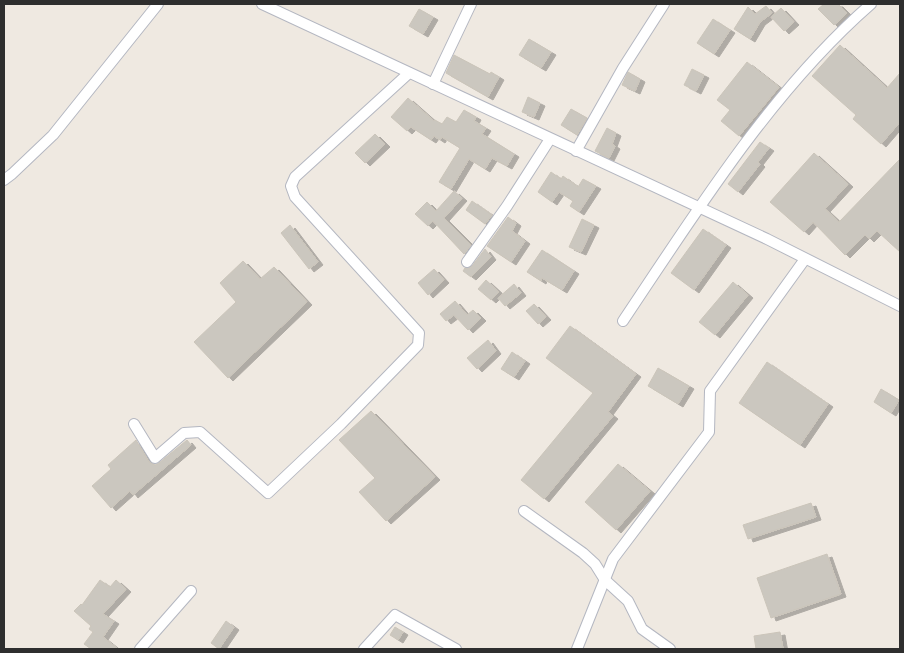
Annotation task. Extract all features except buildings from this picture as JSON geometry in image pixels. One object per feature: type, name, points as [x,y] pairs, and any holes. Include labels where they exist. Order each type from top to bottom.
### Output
[{"type":"street","points":[[4,180],[53,135],[158,4]]},
{"type":"street","points":[[262,4],[698,208],[900,306]]},
{"type":"street","points":[[433,84],[471,4]]},
{"type":"street","points":[[576,151],[623,68],[664,4]]},
{"type":"street","points":[[623,321],[698,208],[786,92],[846,26],[871,4]]},
{"type":"street","points":[[134,424],[155,458],[184,433],[200,432],[268,493],[341,424],[418,345],[419,333],[409,320],[295,197],[291,186],[295,177],[409,73]]},
{"type":"street","points":[[467,262],[507,206],[550,139]]},
{"type":"street","points":[[577,649],[613,559],[709,432],[710,391],[805,259]]},
{"type":"street","points":[[524,511],[583,553],[595,564],[605,580],[628,601],[642,629],[670,649]]},
{"type":"street","points":[[140,649],[191,591]]},
{"type":"street","points":[[364,649],[395,615],[456,649]]}]
